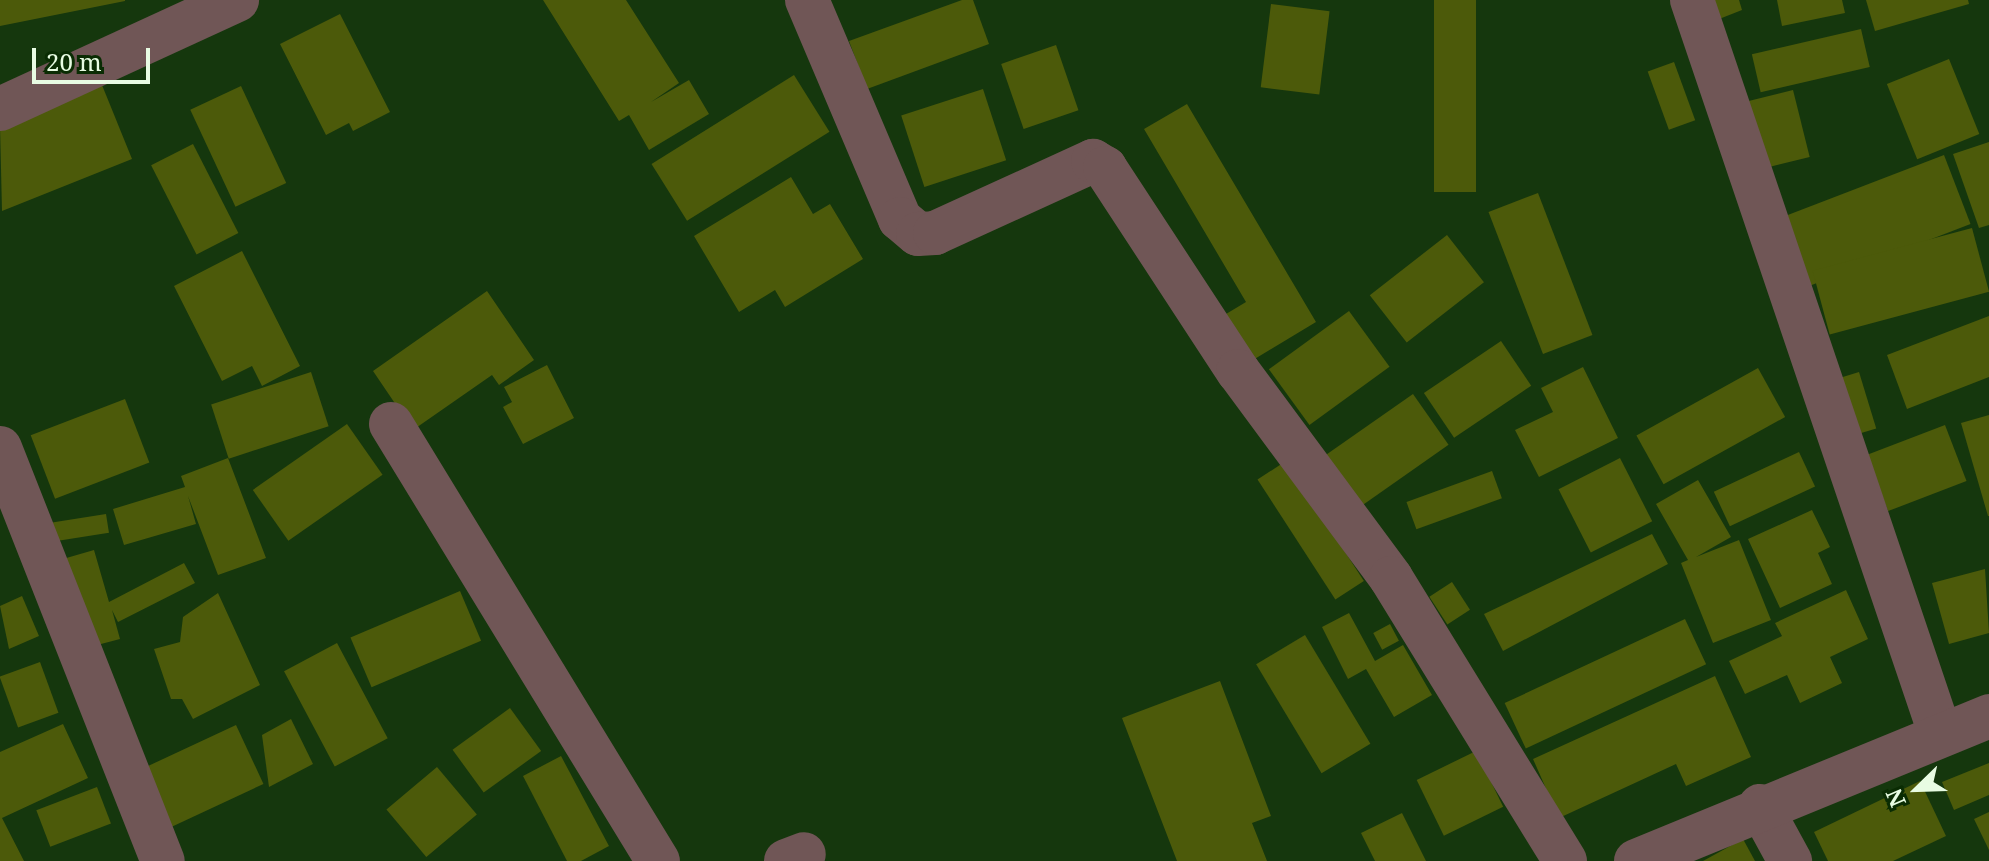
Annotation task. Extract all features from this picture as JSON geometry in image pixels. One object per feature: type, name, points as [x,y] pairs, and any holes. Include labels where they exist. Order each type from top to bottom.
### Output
[{"type":"street","points":[[0,109],[144,49],[237,0]]},
{"type":"street","points":[[807,0],[900,219],[918,234],[935,233],[1093,161],[1105,168],[1238,371],[1391,578],[1565,861]]},
{"type":"street","points":[[1692,0],[1940,733]]},
{"type":"street","points":[[391,424],[658,861]]},
{"type":"street","points":[[0,448],[163,861]]},
{"type":"street","points":[[1636,861],[1760,806],[1989,716]]},
{"type":"street","points":[[1760,806],[1790,861]]},
{"type":"building","points":[[0,0],[125,0],[125,1],[0,26]]},
{"type":"building","points":[[543,0],[626,0],[679,83],[651,102],[689,80],[709,114],[649,150],[629,115],[619,121]]},
{"type":"building","points":[[962,0],[973,0],[989,44],[867,89],[849,41]]},
{"type":"building","points":[[1434,0],[1476,0],[1476,192],[1434,192]]},
{"type":"building","points":[[1700,0],[1739,0],[1742,10],[1709,23]]},
{"type":"building","points":[[1777,0],[1842,0],[1845,13],[1782,26]]},
{"type":"building","points":[[1866,0],[1968,0],[1969,4],[1875,31]]},
{"type":"building","points":[[1271,4],[1330,11],[1319,95],[1261,87]]},
{"type":"building","points":[[340,14],[390,112],[353,131],[349,123],[326,135],[280,44]]},
{"type":"building","points":[[1861,29],[1870,67],[1761,92],[1752,54]]},
{"type":"building","points":[[1056,45],[1078,110],[1024,129],[1001,64]]},
{"type":"building","points":[[1949,59],[1979,134],[1917,159],[1887,84]]},
{"type":"building","points":[[1674,62],[1695,120],[1669,130],[1648,72]]},
{"type":"building","points":[[794,75],[830,132],[687,221],[652,164]]},
{"type":"building","points":[[102,85],[132,159],[2,211],[0,126]]},
{"type":"building","points":[[241,86],[286,183],[235,207],[190,110]]},
{"type":"building","points":[[983,89],[1006,160],[924,187],[901,116]]},
{"type":"building","points":[[1793,90],[1810,157],[1757,170],[1741,103]]},
{"type":"building","points":[[1187,104],[1316,322],[1248,363],[1221,317],[1246,302],[1144,129]]},
{"type":"building","points":[[1989,142],[1989,225],[1979,228],[1953,154]]},
{"type":"building","points":[[193,144],[238,233],[197,254],[151,165]]},
{"type":"building","points":[[1944,155],[1971,224],[1807,287],[1781,218]]},
{"type":"building","points":[[791,177],[813,214],[830,204],[863,259],[785,307],[775,290],[739,312],[694,236]]},
{"type":"building","points":[[1538,193],[1592,335],[1543,354],[1489,212]]},
{"type":"building","points":[[1972,228],[1989,292],[1830,334],[1813,271]]},
{"type":"building","points":[[1447,235],[1484,282],[1407,343],[1370,295]]},
{"type":"building","points":[[242,251],[300,366],[262,386],[252,366],[222,381],[174,286]]},
{"type":"building","points":[[487,291],[534,360],[499,385],[492,375],[413,430],[373,371]]},
{"type":"building","points":[[1349,311],[1390,367],[1309,425],[1269,369]]},
{"type":"building","points":[[1989,316],[1989,377],[1907,409],[1887,355]]},
{"type":"building","points":[[1501,341],[1531,386],[1454,438],[1424,393]]},
{"type":"building","points":[[547,365],[574,418],[523,444],[503,407],[512,402],[504,387]]},
{"type":"building","points":[[1583,367],[1618,438],[1539,477],[1515,430],[1553,412],[1541,388]]},
{"type":"building","points":[[1758,368],[1785,417],[1664,484],[1636,435]]},
{"type":"building","points":[[311,372],[329,426],[229,459],[211,404]]},
{"type":"building","points":[[1859,372],[1876,428],[1844,438],[1826,382]]},
{"type":"building","points":[[1413,394],[1449,445],[1358,508],[1323,457]]},
{"type":"building","points":[[125,399],[149,462],[55,499],[31,435]]},
{"type":"building","points":[[1989,415],[1989,516],[1988,516],[1961,423]]},
{"type":"building","points":[[347,424],[383,475],[288,541],[253,490]]},
{"type":"building","points":[[1945,425],[1967,481],[1888,511],[1867,455]]},
{"type":"building","points":[[1799,452],[1815,486],[1730,526],[1714,492]]},
{"type":"building","points":[[228,458],[266,558],[218,575],[188,496],[196,524],[124,545],[113,509],[185,487],[181,476]]},
{"type":"building","points":[[1620,458],[1652,521],[1591,553],[1559,489]]},
{"type":"building","points":[[1286,461],[1364,581],[1335,599],[1257,480]]},
{"type":"building","points":[[1492,471],[1502,498],[1416,529],[1406,502]]},
{"type":"building","points":[[1698,480],[1731,537],[1696,557],[1739,540],[1771,620],[1713,643],[1681,563],[1688,560],[1656,504]]},
{"type":"building","points":[[1812,510],[1830,547],[1818,553],[1832,584],[1780,608],[1748,539]]},
{"type":"building","points":[[106,514],[109,533],[49,542],[46,524]]},
{"type":"building","points":[[1652,534],[1668,564],[1503,651],[1484,614]]},
{"type":"building","points":[[94,550],[109,602],[184,563],[195,583],[118,622],[112,610],[120,639],[82,649],[56,561]]},
{"type":"building","points":[[1985,569],[1989,633],[1949,644],[1932,583]]},
{"type":"building","points":[[1452,582],[1470,610],[1447,624],[1429,597]]},
{"type":"building","points":[[1846,590],[1868,639],[1830,657],[1842,683],[1800,703],[1787,675],[1745,694],[1729,661],[1782,636],[1775,623]]},
{"type":"building","points":[[460,591],[481,641],[372,687],[350,637]]},
{"type":"building","points":[[218,593],[260,685],[193,719],[182,699],[171,699],[154,649],[180,642],[183,617]]},
{"type":"building","points":[[22,596],[39,636],[9,649],[0,606]]},
{"type":"building","points":[[1349,613],[1375,661],[1403,645],[1432,695],[1394,717],[1366,669],[1348,679],[1322,627]]},
{"type":"building","points":[[1685,619],[1706,664],[1526,748],[1505,703]]},
{"type":"building","points":[[1390,624],[1399,641],[1382,650],[1373,633]]},
{"type":"building","points":[[1305,635],[1370,744],[1322,773],[1256,664]]},
{"type":"building","points":[[337,643],[388,738],[335,767],[284,671]]},
{"type":"building","points":[[40,662],[58,713],[18,727],[0,677]]},
{"type":"building","points":[[1715,676],[1751,757],[1686,786],[1676,764],[1559,818],[1533,759]]},
{"type":"building","points":[[1220,681],[1271,816],[1252,823],[1267,861],[1177,861],[1122,718]]},
{"type":"building","points":[[510,708],[541,751],[484,793],[453,750]]},
{"type":"building","points":[[291,719],[313,764],[269,787],[262,735]]},
{"type":"building","points":[[63,724],[88,778],[2,818],[24,861],[0,861],[0,752]]},
{"type":"building","points":[[236,725],[263,784],[161,832],[134,773]]},
{"type":"building","points":[[1476,751],[1503,807],[1444,836],[1417,780]]},
{"type":"building","points":[[561,756],[609,846],[581,861],[567,861],[523,776]]},
{"type":"building","points":[[1989,763],[1989,795],[1954,810],[1942,782]]},
{"type":"building","points":[[437,767],[477,814],[426,857],[386,809]]},
{"type":"building","points":[[1920,781],[1946,836],[1893,861],[1828,861],[1814,832]]},
{"type":"building","points":[[97,787],[111,823],[50,847],[36,810]]},
{"type":"building","points":[[1989,812],[1989,850],[1974,819]]},
{"type":"building","points":[[1402,813],[1426,861],[1375,861],[1361,833]]},
{"type":"building","points":[[1743,839],[1755,861],[1703,861]]}]
